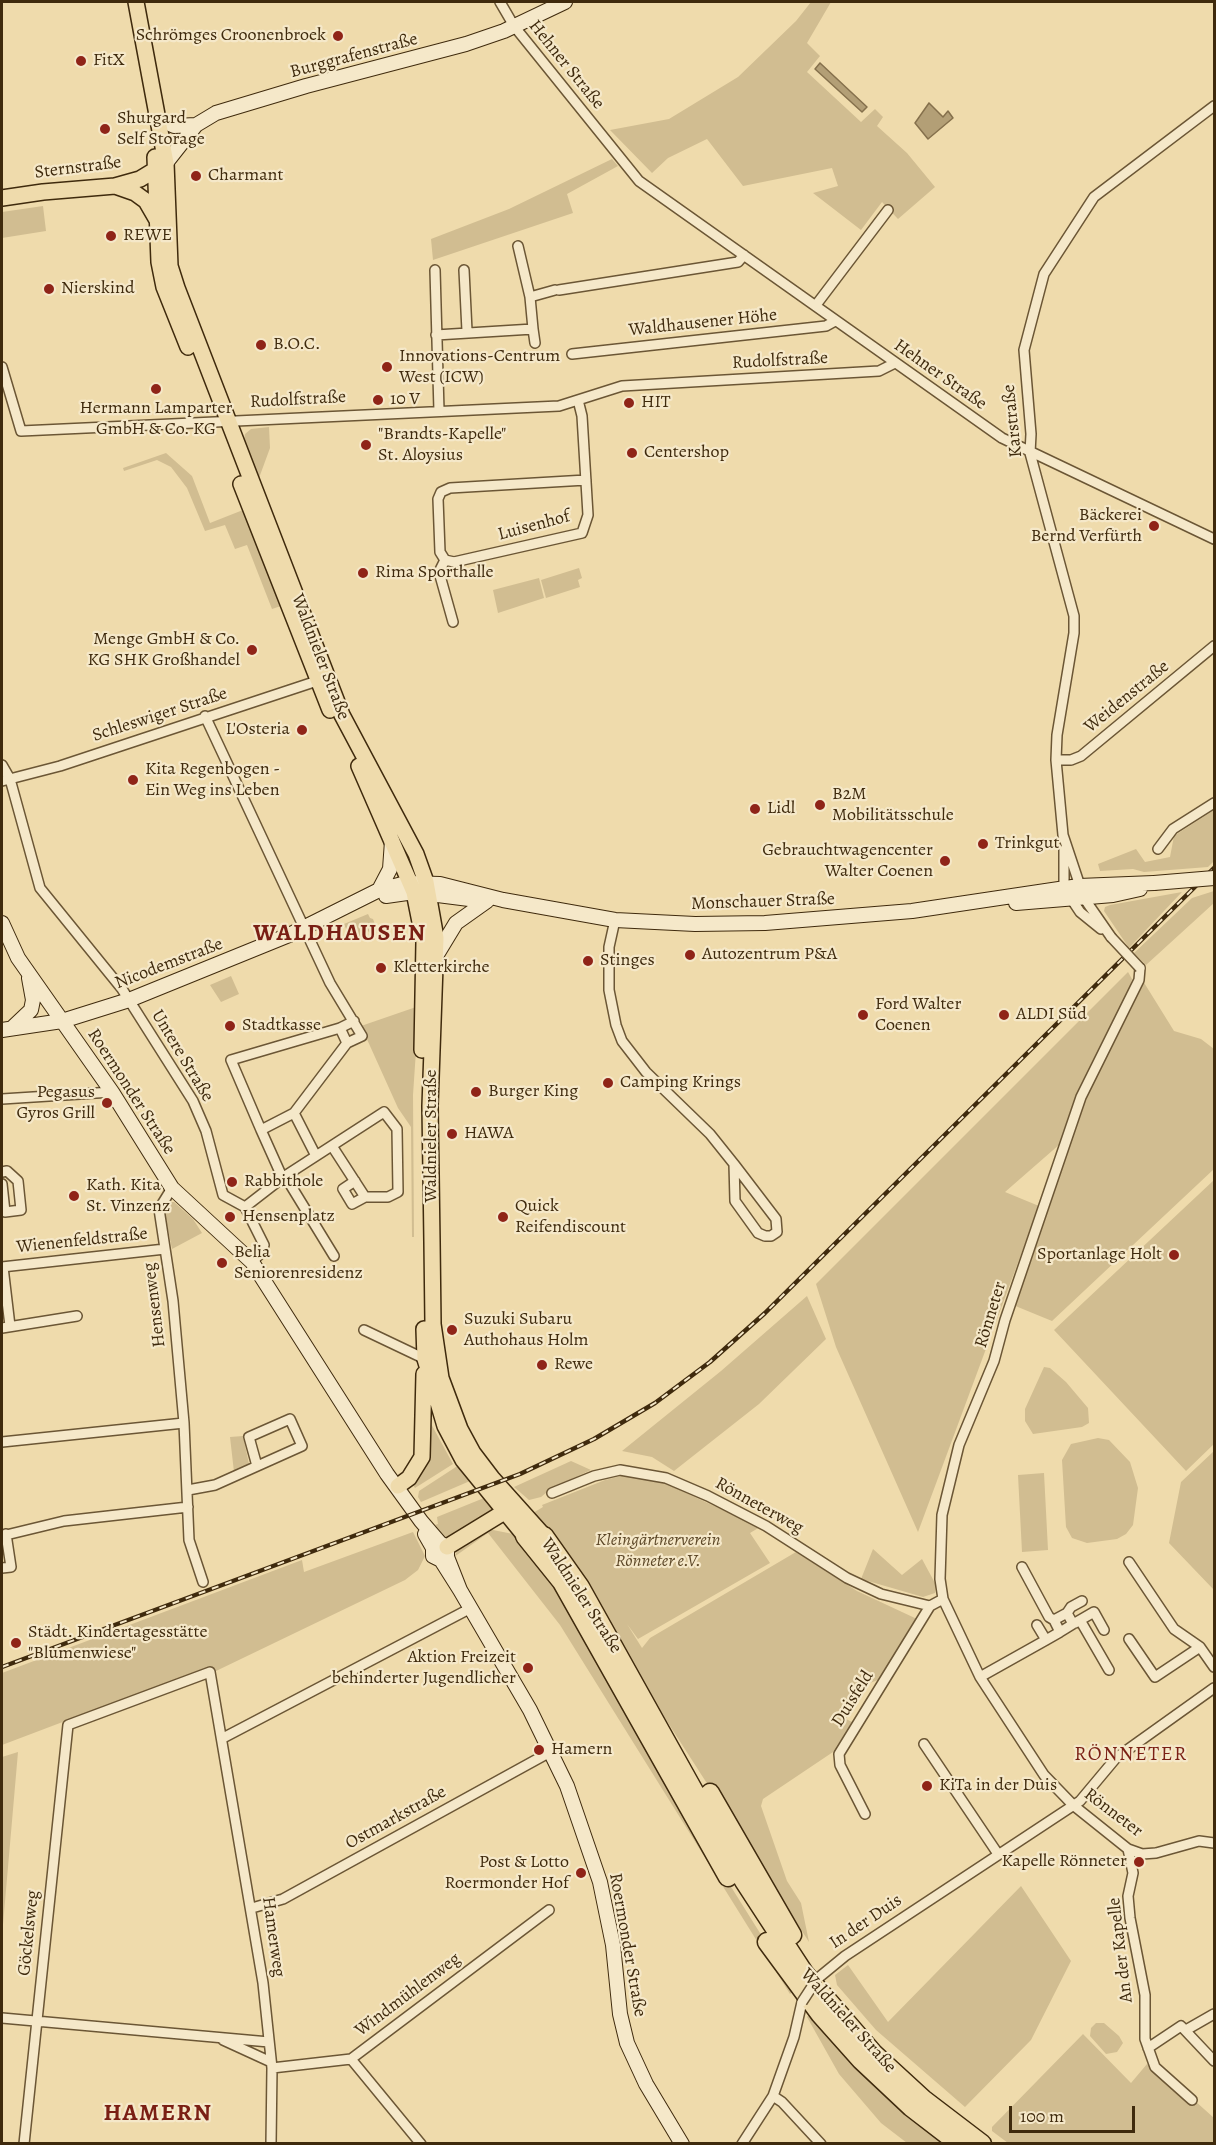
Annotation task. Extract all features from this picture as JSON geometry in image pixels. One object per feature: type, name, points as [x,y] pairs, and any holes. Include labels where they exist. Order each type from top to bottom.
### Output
[{"type":"highway","name":"Waldnieler Straße","points":[[525,1536],[562,1582],[735,1890],[793,1980],[861,2060],[911,2107],[959,2144]]},
{"type":"highway","name":"Waldnieler Straße","points":[[544,1536],[580,1587],[653,1714],[744,1881],[775,1932],[819,1992],[882,2061],[923,2099],[982,2144]]},
{"type":"highway","points":[[653,1714],[702,1780],[784,1922],[819,1977],[883,2048],[932,2094],[999,2144]]},
{"type":"main road","name":"Waldnieler Straße","points":[[128,2],[161,166],[158,222],[159,262],[164,287],[222,420],[323,679],[392,838],[420,888],[424,942],[422,1100],[425,1359],[430,1383],[445,1426],[458,1452],[510,1509],[544,1536]]},
{"type":"main road","name":"Waldnieler Straße","points":[[136,2],[159,119],[170,266],[222,420]]},
{"type":"main road","name":"Burggrafenstraße","points":[[161,166],[196,125],[216,113],[345,75],[466,44],[566,2]]},
{"type":"main road","points":[[159,119],[174,126],[196,125]]},
{"type":"main road","name":"Sternstraße","points":[[2,198],[115,186],[141,179],[161,166]]},
{"type":"main road","points":[[115,186],[135,193],[146,201],[158,222]]},
{"type":"main road","name":"Waldnieler Straße","points":[[323,679],[352,737],[413,847],[436,957],[430,1106],[435,1350],[446,1396],[460,1429],[525,1536]]},
{"type":"main road","points":[[379,890],[390,869],[392,838]]},
{"type":"main road","name":"Monschauer Straße","points":[[420,888],[615,920],[695,924],[765,923],[912,911],[936,912],[1155,883],[1215,878]]},
{"type":"main road","name":"Nicodemstraße","points":[[7,1029],[62,1021],[129,1000],[304,927],[353,905],[379,890],[420,888]]},
{"type":"main road","name":"Nicodemstraße","points":[[353,905],[420,888]]},
{"type":"main road","name":"Monschauer Straße","points":[[420,888],[487,901],[503,900]]},
{"type":"main road","points":[[436,957],[456,923],[487,901]]},
{"type":"main road","name":"Roermonder Straße","points":[[2,923],[28,973],[112,1092],[172,1188],[252,1262],[387,1474],[398,1486],[421,1521],[422,1529],[442,1551],[460,1590],[552,1751],[582,1822],[600,1882],[613,1945],[620,2014],[627,2043],[646,2084],[682,2144]]},
{"type":"main road","points":[[7,1029],[31,1010],[33,1000],[28,973]]},
{"type":"main road","points":[[398,1486],[409,1478],[422,1457],[425,1359]]},
{"type":"main road","points":[[442,1551],[510,1509]]},
{"type":"main road","points":[[486,1524],[503,1527],[525,1536]]},
{"type":"street","name":"Hehner Straße","points":[[500,2],[513,26],[639,181],[1002,438],[1030,453],[1114,489],[1215,539]]},
{"type":"street","name":"Karstraße","points":[[1067,894],[1056,760],[1057,735],[1074,633],[1074,616],[1030,453],[1031,434],[1024,350],[1047,266],[1099,192],[1214,106]]},
{"type":"street","points":[[816,305],[888,210]]},
{"type":"street","points":[[518,246],[530,297],[535,343]]},
{"type":"street","points":[[530,297],[557,290],[738,262],[744,255]]},
{"type":"street","points":[[435,270],[440,411]]},
{"type":"street","points":[[464,270],[467,331]]},
{"type":"street","name":"Waldhausener Höhe","points":[[572,354],[826,326],[835,321]]},
{"type":"street","points":[[436,335],[467,331],[533,329]]},
{"type":"street","name":"Rudolfstraße","points":[[2,367],[21,430],[559,406],[622,387],[879,371],[895,363]]},
{"type":"street","name":"Luisenhof","points":[[578,400],[582,416],[586,480],[588,515],[582,533],[454,562],[445,560],[440,552],[438,499],[441,492],[450,488],[586,480]]},
{"type":"street","name":"Luisenhof","points":[[445,560],[439,572],[453,622]]},
{"type":"street","name":"Weidenstraße","points":[[1056,760],[1071,760],[1081,756],[1215,646]]},
{"type":"street","name":"Schleswiger Straße","points":[[5,780],[60,766],[205,716],[323,679]]},
{"type":"street","points":[[205,716],[330,983],[362,1036],[347,1043],[294,1113],[261,1130]]},
{"type":"street","name":"Untere Straße","points":[[2,765],[40,888],[102,963],[129,1000],[193,1101],[206,1131],[223,1195],[245,1207]]},
{"type":"street","points":[[1158,849],[1173,829],[1215,803]]},
{"type":"street","name":"Karstraße","points":[[1064,838],[1082,892],[1111,938]]},
{"type":"street","points":[[1067,894],[1080,912],[1111,938]]},
{"type":"street","points":[[615,920],[609,947],[609,990],[616,1025],[622,1041],[633,1058],[710,1134],[734,1164],[776,1219],[777,1232],[771,1236],[758,1233],[735,1201],[734,1164]]},
{"type":"street","name":"Rönneter","points":[[1111,938],[1140,969],[1139,980],[1081,1097],[1005,1320],[994,1361],[959,1445],[946,1490],[942,1515],[940,1579],[943,1599],[980,1677],[1044,1775],[1073,1805],[1128,1849],[1142,1854],[1156,1853],[1199,1841],[1215,1844]]},
{"type":"street","points":[[334,1256],[284,1177],[231,1060],[340,1028],[354,1021]]},
{"type":"street","points":[[340,1028],[347,1043]]},
{"type":"street","points":[[2,1100],[112,1092]]},
{"type":"street","points":[[252,1262],[260,1254],[264,1245],[245,1207],[284,1177],[384,1112],[389,1115],[397,1129],[398,1192],[388,1197],[365,1197],[352,1204],[343,1189],[355,1181]]},
{"type":"street","points":[[294,1113],[316,1156]]},
{"type":"street","points":[[332,1146],[365,1197]]},
{"type":"street","points":[[2,1172],[7,1170],[18,1180],[21,1210],[4,1212],[2,1184]]},
{"type":"street","name":"Hensenweg","points":[[172,1188],[159,1209],[173,1301],[184,1423],[189,1540],[203,1582]]},
{"type":"street","name":"Wienenfeldstraße","points":[[77,1316],[6,1327],[2,1267],[165,1249]]},
{"type":"street","points":[[364,1330],[425,1359]]},
{"type":"street","points":[[188,1490],[215,1485],[302,1446],[290,1419],[249,1437],[257,1466]]},
{"type":"street","points":[[2,1442],[184,1423]]},
{"type":"street","name":"Rönneterweg","points":[[552,1493],[594,1476],[620,1470],[666,1479],[708,1496],[766,1526],[867,1588],[881,1594],[930,1606]]},
{"type":"street","points":[[2,1568],[11,1567],[4,1535],[64,1521],[188,1507]]},
{"type":"street","points":[[1129,1562],[1174,1629],[1200,1647],[1215,1666]]},
{"type":"street","points":[[1022,1567],[1049,1617],[1054,1620],[1060,1632]]},
{"type":"street","points":[[930,1606],[943,1599]]},
{"type":"street","points":[[1054,1620],[1082,1601]]},
{"type":"street","name":"Duisfeld","points":[[865,1814],[840,1765],[839,1754],[930,1606]]},
{"type":"street","points":[[223,1738],[471,1608]]},
{"type":"street","points":[[980,1677],[1094,1612],[1104,1630]]},
{"type":"street","points":[[1067,1613],[1077,1622],[1109,1670]]},
{"type":"street","points":[[1037,1625],[1046,1640]]},
{"type":"street","points":[[1129,1639],[1155,1677],[1200,1647]]},
{"type":"street","name":"Hamerweg","points":[[68,1725],[210,1672],[252,1908],[272,2065],[271,2144]]},
{"type":"street","name":"In der Duis","points":[[742,2144],[773,2096],[791,2045],[802,2002],[819,1977],[845,1956],[1073,1805],[1097,1782],[1116,1758],[1215,1688]]},
{"type":"street","name":"Göckelsweg","points":[[24,2144],[68,1725]]},
{"type":"street","points":[[924,1744],[998,1854]]},
{"type":"street","name":"Ostmarkstraße","points":[[252,1908],[283,1899],[552,1751]]},
{"type":"street","name":"An der Kapelle","points":[[1128,1849],[1132,1873],[1128,1896],[1130,1914],[1145,1995],[1143,2029],[1155,2067],[1192,2100]]},
{"type":"street","name":"Windmühlenweg","points":[[272,2065],[351,2059],[549,1910]]},
{"type":"street","points":[[1186,2030],[1215,2014]]},
{"type":"street","points":[[2,2018],[269,2042]]},
{"type":"street","points":[[1148,2048],[1181,2026],[1215,2061]]},
{"type":"street","points":[[221,2039],[272,2065]]},
{"type":"street","points":[[351,2059],[421,2144]]},
{"type":"street","points":[[773,2096],[782,2102],[821,2144]]},
{"type":"green space","points":[[811,2],[831,2],[807,43],[820,56],[807,72],[861,122],[875,109],[883,117],[877,126],[907,153],[935,187],[898,219],[882,202],[861,230],[813,193],[838,186],[832,168],[743,186],[707,139],[668,158],[652,173],[610,130],[669,119],[738,77],[796,21]]},
{"type":"green space","points":[[612,159],[618,166],[567,194],[573,213],[433,260],[431,239],[509,209]]},
{"type":"green space","points":[[43,206],[46,231],[2,238],[2,212]]},
{"type":"green space","points":[[269,427],[270,448],[259,478],[244,440],[245,434],[251,429]]},
{"type":"green space","points":[[166,453],[192,476],[210,523],[243,510],[281,606],[272,609],[247,545],[235,549],[225,525],[205,531],[187,488],[171,467],[157,460],[124,471],[123,468]]},
{"type":"green space","points":[[579,568],[582,578],[578,580],[580,587],[546,598],[541,580]]},
{"type":"green space","points":[[539,578],[544,598],[498,613],[493,590]]},
{"type":"green space","points":[[1214,810],[1214,861],[1208,867],[1144,872],[1133,869],[1100,871],[1098,864],[1136,849],[1145,862],[1170,857],[1174,836]]},
{"type":"green space","points":[[1214,891],[1214,903],[1146,965],[1134,953],[1192,898]]},
{"type":"green space","points":[[1182,892],[1129,948],[1104,911],[1105,907],[1110,905]]},
{"type":"green space","points":[[368,914],[373,919],[377,930],[370,933],[365,928],[362,931],[363,936],[355,939],[349,936],[344,924]]},
{"type":"green space","points":[[1128,972],[1132,979],[1128,994],[1078,1091],[1060,1144],[1005,1192],[1039,1206],[918,1532],[836,1347],[816,1284]]},
{"type":"green space","points":[[231,976],[239,994],[221,1002],[210,985]]},
{"type":"green space","points":[[1143,981],[1174,1031],[1201,1039],[1214,1049],[1214,1169],[1052,1321],[1013,1305],[1090,1084]]},
{"type":"green space","points":[[419,1006],[413,1095],[414,1237],[412,1237],[411,1127],[398,1108],[361,1026]]},
{"type":"green space","name":"Sportanlage Holt","points":[[1214,1180],[1214,1444],[1186,1471],[1054,1330]]},
{"type":"green space","name":"Hensenplatz","points":[[167,1202],[174,1202],[193,1219],[202,1233],[172,1249],[164,1209]]},
{"type":"green space","points":[[807,1296],[826,1339],[759,1404],[674,1471],[652,1457],[622,1451],[721,1371]]},
{"type":"green space","points":[[1044,1367],[1050,1368],[1066,1382],[1088,1408],[1089,1423],[1082,1427],[1033,1434],[1025,1421],[1025,1409]]},
{"type":"green space","points":[[429,1420],[453,1464],[415,1488],[411,1482]]},
{"type":"green space","points":[[243,1436],[249,1464],[234,1472],[230,1437]]},
{"type":"green space","points":[[1098,1438],[1109,1440],[1130,1462],[1138,1488],[1133,1525],[1126,1534],[1117,1539],[1087,1543],[1072,1538],[1066,1527],[1062,1460],[1071,1444]]},
{"type":"green space","points":[[1214,1451],[1214,1590],[1169,1543],[1181,1482]]},
{"type":"green space","points":[[571,1461],[591,1470],[552,1488],[541,1497],[529,1500],[514,1487]]},
{"type":"green space","points":[[459,1465],[470,1481],[421,1502],[418,1497],[419,1491]]},
{"type":"green space","points":[[1044,1473],[1048,1550],[1022,1552],[1018,1475]]},
{"type":"green space","name":"Kleingärtnerverein Rönneter e.V.","points":[[625,1475],[651,1477],[760,1527],[750,1533],[770,1563],[638,1639],[627,1624],[642,1648],[650,1638],[796,1552],[857,1591],[917,1619],[878,1680],[870,1683],[846,1719],[852,1722],[833,1752],[763,1799],[761,1806],[787,1881],[801,1903],[809,1942],[533,1513],[543,1507],[542,1505],[605,1480]]},
{"type":"green space","points":[[484,1498],[498,1514],[448,1542],[435,1525],[438,1524],[437,1517]]},
{"type":"green space","points":[[483,1528],[513,1534],[524,1541],[547,1572],[693,1826],[795,1989],[790,1994],[560,1625],[488,1533],[454,1557],[460,1545]]},
{"type":"green space","points":[[413,1532],[425,1556],[418,1570],[405,1580],[216,1671],[205,1668],[2,1745],[2,1673],[302,1560],[304,1572]]},
{"type":"green space","points":[[873,1549],[902,1575],[922,1559],[936,1585],[935,1593],[923,1597],[861,1579]]},
{"type":"green space","points":[[18,1752],[2,1936],[2,1757]]},
{"type":"green space","points":[[1021,1886],[1071,1961],[1031,2040],[965,2107],[876,2030],[837,1985],[835,1975],[848,1965],[888,2022]]},
{"type":"green space","points":[[812,2010],[952,2143],[907,2143],[881,2123],[839,2074],[807,2017]]},
{"type":"green space","points":[[1096,2023],[1104,2023],[1119,2036],[1123,2043],[1117,2052],[1106,2054],[1090,2036],[1091,2028]]},
{"type":"green space","points":[[1083,2034],[1131,2083],[1147,2064],[1194,2100],[1214,2118],[1214,2143],[1008,2143],[992,2131],[992,2127]]},
{"type":"shaded area","points":[[820,63],[867,107],[862,112],[815,69]]},
{"type":"shaded area","points":[[929,103],[943,117],[948,111],[953,118],[928,139],[915,123]]},
{"type":"railway","points":[[2,1667],[520,1474],[594,1439],[655,1403],[710,1362],[765,1313],[1214,868]]},
{"type":"place","name":"Schrömges Croonenbroek","points":[[338,36]]},
{"type":"place","name":"FitX","points":[[81,61]]},
{"type":"place","name":"Shurgard Self Storage","points":[[105,129]]},
{"type":"place","name":"Charmant","points":[[196,176]]},
{"type":"place","name":"REWE","points":[[111,236]]},
{"type":"place","name":"Nierskind","points":[[49,289]]},
{"type":"place","name":"B.O.C.","points":[[261,345]]},
{"type":"place","name":"Innovations-Centrum West (ICW)","points":[[387,367]]},
{"type":"place","name":"Hermann Lamparter GmbH & Co. KG","points":[[156,389]]},
{"type":"place","name":"10 V","points":[[378,400]]},
{"type":"place","name":"HIT","points":[[629,403]]},
{"type":"place","name":"\"Brandts-Kapelle\" St. Aloysius","points":[[366,445]]},
{"type":"place","name":"Centershop","points":[[632,453]]},
{"type":"place","name":"Bäckerei Bernd Verfürth","points":[[1154,526]]},
{"type":"place","name":"Rima Sporthalle","points":[[363,573]]},
{"type":"place","name":"Menge GmbH & Co. KG SHK Großhandel","points":[[252,650]]},
{"type":"place","name":"L'Osteria","points":[[302,730]]},
{"type":"place","name":"Kita Regenbogen - Ein Weg ins Leben","points":[[133,780]]},
{"type":"place","name":"B2M Mobilitätsschule","points":[[820,805]]},
{"type":"place","name":"Lidl","points":[[755,809]]},
{"type":"place","name":"Trinkgut","points":[[983,844]]},
{"type":"place","name":"Gebrauchtwagencenter Walter Coenen","points":[[945,861]]},
{"type":"place","name":"Autozentrum P&A","points":[[690,955]]},
{"type":"place","name":"Stinges","points":[[588,961]]},
{"type":"place","name":"Kletterkirche","points":[[381,968]]},
{"type":"place","name":"Ford Walter Coenen","points":[[863,1015]]},
{"type":"place","name":"ALDI Süd","points":[[1004,1015]]},
{"type":"place","name":"Stadtkasse","points":[[230,1026]]},
{"type":"place","name":"Camping Krings","points":[[608,1083]]},
{"type":"place","name":"Burger King","points":[[476,1092]]},
{"type":"place","name":"Pegasus Gyros Grill","points":[[107,1103]]},
{"type":"place","name":"HAWA","points":[[452,1134]]},
{"type":"place","name":"Rabbithole","points":[[232,1182]]},
{"type":"place","name":"Kath. Kita St. Vinzenz","points":[[74,1196]]},
{"type":"place","name":"Hensenplatz","points":[[230,1217]]},
{"type":"place","name":"Quick Reifendiscount","points":[[503,1217]]},
{"type":"place","name":"Sportanlage Holt","points":[[1174,1255]]},
{"type":"place","name":"Belia Seniorenresidenz","points":[[222,1263]]},
{"type":"place","name":"Suzuki Subaru Authohaus Holm","points":[[452,1330]]},
{"type":"place","name":"Rewe","points":[[542,1365]]},
{"type":"place","name":"Städt. Kindertagesstätte \"Blumenwiese\"","points":[[16,1643]]},
{"type":"place","name":"Aktion Freizeit behinderter Jugendlicher","points":[[528,1668]]},
{"type":"place","name":"Hamern","points":[[539,1750]]},
{"type":"place","name":"KiTa in der Duis","points":[[927,1786]]},
{"type":"place","name":"Kapelle Rönneter","points":[[1139,1862]]},
{"type":"place","name":"Post & Lotto Roermonder Hof","points":[[581,1873]]},
{"type":"district","name":"WALDHAUSEN","points":[[340,934]]},
{"type":"district","name":"RÖNNETER","points":[[1131,1755]]},
{"type":"district","name":"HAMERN","points":[[158,2114]]}]
